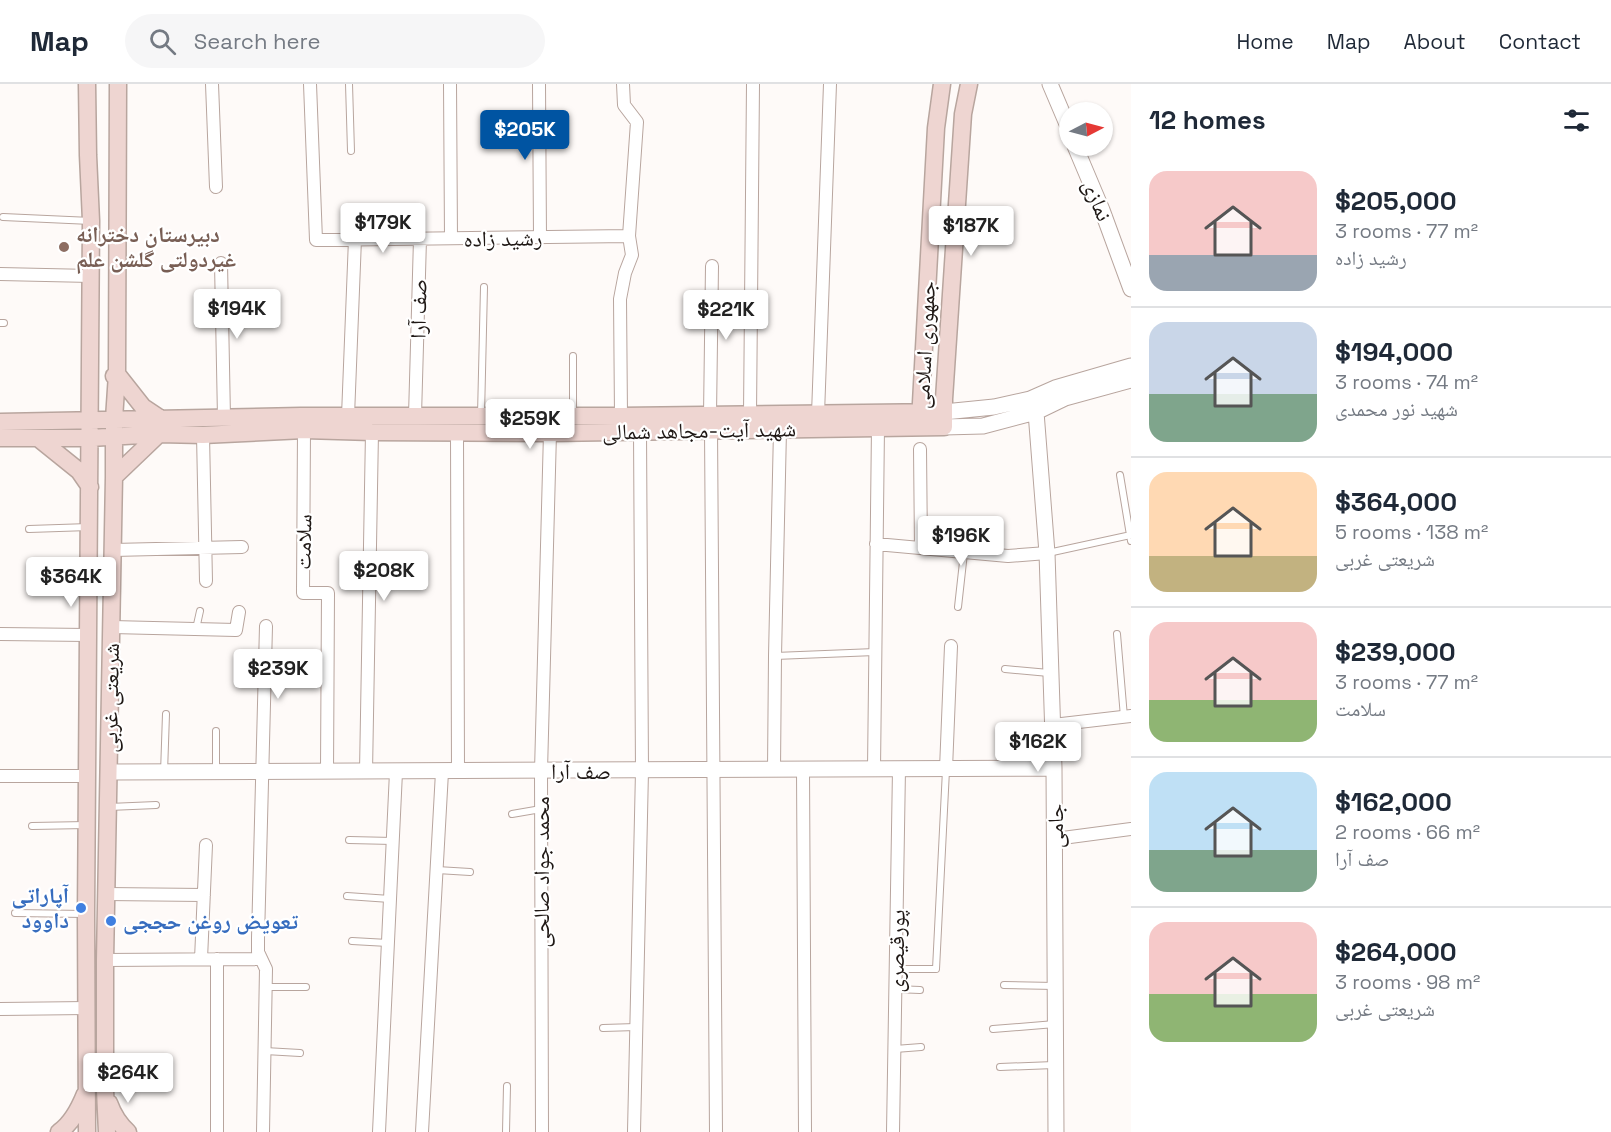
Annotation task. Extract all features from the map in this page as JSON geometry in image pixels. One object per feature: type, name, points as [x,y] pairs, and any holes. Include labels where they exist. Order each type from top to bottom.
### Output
[{"type":"main road","name":"شریعتی غربی","points":[[87,84],[92,221],[86,825],[87,1132]]},
{"type":"main road","name":"شریعتی غربی","points":[[107,1132],[105,960],[114,419],[117,374],[118,84]]},
{"type":"main road","name":"جمهوری اسلامی","points":[[920,420],[934,152],[942,84]]},
{"type":"main road","name":"جمهوری اسلامی","points":[[944,419],[963,114],[969,84]]},
{"type":"main road","points":[[934,152],[961,153]]},
{"type":"main road","points":[[91,375],[100,379],[108,379],[117,374],[160,427],[114,477]]},
{"type":"main road","name":"شهید آیت-مجاهد شمالی","points":[[180,427],[203,435],[304,430],[550,433],[640,431],[750,415],[818,414],[920,420],[944,419]]},
{"type":"main road","name":"شهید آیت-مجاهد شمالی","points":[[0,422],[114,419],[160,427],[180,427],[224,418],[621,416],[711,422],[780,430],[879,427],[920,420]]},
{"type":"main road","name":"شهید آیت-مجاهد شمالی","points":[[0,438],[115,437],[160,427]]},
{"type":"main road","points":[[38,438],[79,471],[90,487]]},
{"type":"main road","points":[[59,1132],[69,1124],[76,1113],[87,1088]]},
{"type":"main road","points":[[105,1090],[112,1112],[128,1132]]},
{"type":"street","points":[[212,84],[216,187]]},
{"type":"street","name":"رشید زاده","points":[[310,84],[316,240],[629,236]]},
{"type":"street","points":[[450,84],[451,238]]},
{"type":"street","points":[[539,84],[540,237]]},
{"type":"street","points":[[621,416],[620,299],[625,273],[632,255],[629,236],[637,122],[624,105],[622,84]]},
{"type":"street","points":[[750,415],[753,84]]},
{"type":"street","points":[[818,414],[830,84]]},
{"type":"street","points":[[1050,84],[1059,105]]},
{"type":"street","name":"نمازی","points":[[1080,156],[1131,289]]},
{"type":"street","points":[[348,416],[355,239]]},
{"type":"street","name":"صف آرا","points":[[415,416],[420,239]]},
{"type":"street","points":[[221,263],[224,418]]},
{"type":"street","points":[[712,266],[716,1132]]},
{"type":"street","points":[[0,274],[91,276]]},
{"type":"street","name":"شهید آیت-مجاهد شمالی","points":[[944,419],[1030,399],[1055,388],[1131,366]]},
{"type":"street","name":"شهید آیت-مجاهد شمالی","points":[[944,419],[983,426],[1036,412],[1065,398],[1131,380]]},
{"type":"street","name":"جامی","points":[[1036,412],[1047,553],[1053,725],[1056,1132]]},
{"type":"street","points":[[874,769],[879,427]]},
{"type":"street","name":"سلامت","points":[[304,430],[303,593],[328,593],[327,772]]},
{"type":"street","points":[[774,770],[780,430]]},
{"type":"street","points":[[634,1132],[642,771],[640,431]]},
{"type":"street","points":[[366,772],[372,432]]},
{"type":"street","points":[[422,1132],[437,870],[450,772],[457,433]]},
{"type":"street","name":"محمد جواد صالحی","points":[[542,1132],[541,771],[550,433]]},
{"type":"street","points":[[203,435],[206,581]]},
{"type":"street","points":[[920,449],[921,548]]},
{"type":"street","points":[[876,544],[1008,556],[1047,553]]},
{"type":"street","points":[[113,550],[242,547]]},
{"type":"street","points":[[111,627],[236,630],[239,612]]},
{"type":"street","points":[[263,1132],[266,969],[258,952],[258,938],[266,626]]},
{"type":"street","points":[[0,634],[88,635]]},
{"type":"street","points":[[946,769],[951,646]]},
{"type":"street","points":[[1053,725],[1127,716]]},
{"type":"street","name":"صف آرا","points":[[109,772],[1054,768]]},
{"type":"street","name":"پورقیصری","points":[[893,1132],[900,769]]},
{"type":"street","points":[[804,770],[805,1132]]},
{"type":"street","points":[[380,1132],[396,772]]},
{"type":"street","points":[[0,776],[87,776]]},
{"type":"street","points":[[1055,839],[1131,830]]},
{"type":"street","points":[[201,959],[206,845]]},
{"type":"street","points":[[106,894],[204,895]]},
{"type":"street","points":[[217,959],[217,1132]]},
{"type":"street","points":[[105,960],[261,959]]},
{"type":"street","points":[[0,1009],[87,1008]]},
{"type":"lane","points":[[349,84],[351,151]]},
{"type":"lane","points":[[3,217],[92,221]]},
{"type":"lane","points":[[481,415],[484,287]]},
{"type":"lane","points":[[573,356],[573,416]]},
{"type":"lane","points":[[1047,553],[1130,537],[1120,475]]},
{"type":"lane","points":[[30,529],[89,527]]},
{"type":"lane","points":[[958,607],[964,552]]},
{"type":"lane","points":[[195,629],[200,611]]},
{"type":"lane","points":[[1117,634],[1127,716]]},
{"type":"lane","points":[[775,656],[875,652]]},
{"type":"lane","points":[[1005,669],[1051,674]]},
{"type":"lane","points":[[165,773],[166,714]]},
{"type":"lane","points":[[216,731],[216,772]]},
{"type":"lane","points":[[896,969],[936,969],[946,769]]},
{"type":"lane","points":[[108,807],[156,805]]},
{"type":"lane","points":[[512,814],[541,809]]},
{"type":"lane","points":[[32,826],[86,825]]},
{"type":"lane","points":[[349,840],[393,841]]},
{"type":"lane","points":[[437,870],[470,872]]},
{"type":"lane","points":[[347,897],[390,899]]},
{"type":"lane","points":[[15,913],[86,914]]},
{"type":"lane","points":[[352,941],[388,943]]},
{"type":"lane","points":[[1004,985],[1056,986]]},
{"type":"lane","points":[[266,987],[306,987]]},
{"type":"lane","points":[[896,989],[920,990]]},
{"type":"lane","points":[[993,1029],[1056,1024]]},
{"type":"lane","points":[[603,1028],[636,1027]]},
{"type":"lane","points":[[894,1049],[921,1047]]},
{"type":"lane","points":[[265,1051],[300,1053]]},
{"type":"lane","points":[[1000,1067],[1056,1065]]},
{"type":"lane","points":[[506,1132],[507,1086]]},
{"type":"place","name":"دبیرستان دخترانه غیردولتی گلشن علم","points":[[64,247]]},
{"type":"place","name":"آپاراتی داوود","points":[[81,908]]},
{"type":"place","name":"تعویض روغن حججی","points":[[111,921]]}]
